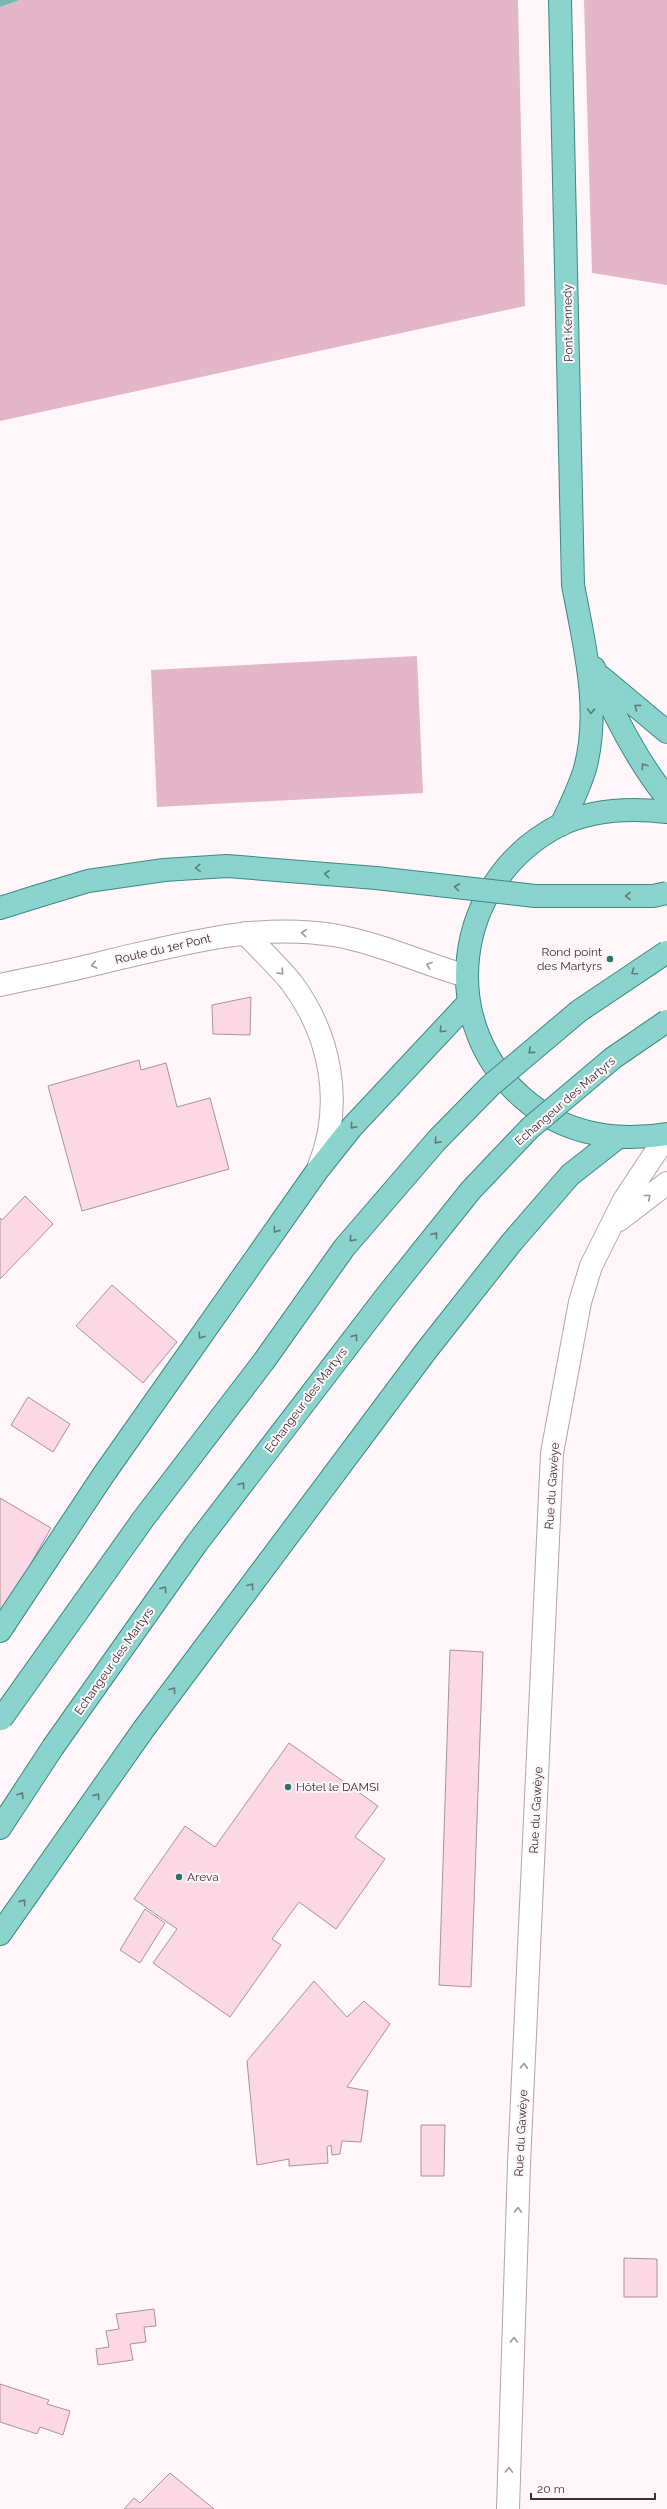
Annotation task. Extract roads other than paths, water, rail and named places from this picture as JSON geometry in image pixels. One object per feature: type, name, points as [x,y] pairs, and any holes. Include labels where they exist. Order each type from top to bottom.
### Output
[{"type":"main road","name":"Pont Kennedy","points":[[560,0],[573,585],[584,645]]},
{"type":"main road","points":[[584,645],[613,714],[637,756],[667,798]]},
{"type":"main road","points":[[561,825],[582,777],[588,750],[591,704],[584,645]]},
{"type":"main road","points":[[595,672],[667,732]]},
{"type":"main road","points":[[667,812],[643,809],[602,812],[561,825],[529,845],[500,874],[479,909],[468,948],[466,976],[474,1027],[490,1061],[514,1092],[544,1115],[579,1131],[617,1138],[642,1138],[667,1135]]},
{"type":"main road","points":[[0,908],[88,881],[164,870],[227,866],[376,878],[535,896],[638,896],[667,893]]},
{"type":"main road","points":[[1,1719],[144,1518],[264,1361],[344,1248],[432,1146],[490,1086],[573,1016],[667,952]]},
{"type":"main road","points":[[0,1631],[104,1474],[317,1172],[352,1127],[469,1002]]},
{"type":"main road","name":"Echangeur des Martyrs","points":[[0,1828],[53,1746],[197,1543],[387,1295],[471,1190],[530,1128],[613,1058],[667,1021]]},
{"type":"main road","points":[[0,1934],[144,1730],[426,1351],[512,1242],[570,1175],[617,1138]]},
{"type":"street","name":"Route du 1er Pont","points":[[0,985],[188,941],[245,933],[288,931],[334,935],[371,944],[466,976]]},
{"type":"street","points":[[245,933],[290,982],[310,1011],[324,1044],[331,1079],[332,1114],[329,1143],[317,1172]]},
{"type":"street","name":"Rue du Gawèye","points":[[508,2509],[520,2156],[552,1453],[580,1302],[591,1266],[624,1200],[667,1135]]},
{"type":"street","points":[[608,1230],[667,1183]]},
{"type":"water","points":[[0,0],[20,0],[0,7]]},
{"type":"place","name":"Rond point des Martyrs","points":[[610,959]]},
{"type":"place","name":"Hôtel le DAMSI","points":[[288,1787]]},
{"type":"place","name":"Areva","points":[[179,1877]]}]
